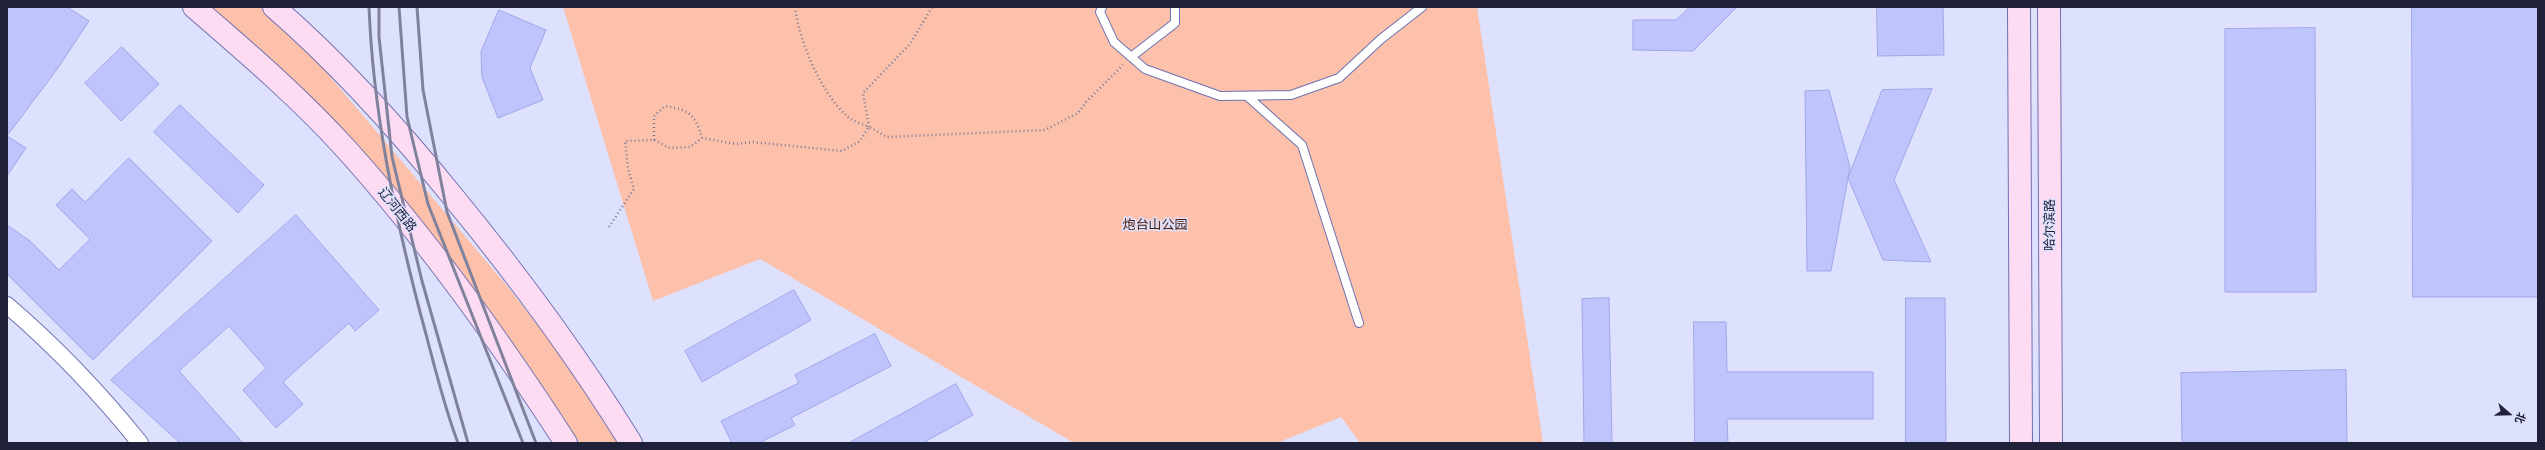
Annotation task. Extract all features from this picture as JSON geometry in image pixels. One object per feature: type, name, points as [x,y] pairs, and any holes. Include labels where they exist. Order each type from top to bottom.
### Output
[{"type":"main road","name":"辽河西路","points":[[194,7],[250,55],[346,150],[441,266],[546,412],[566,443]]},
{"type":"main road","points":[[2019,7],[2020,443]]},
{"type":"main road","name":"哈尔滨路","points":[[2049,7],[2051,443]]},
{"type":"main road","points":[[281,9],[374,103],[476,225],[530,294],[592,381],[631,443]]},
{"type":"street","points":[[7,306],[38,331],[108,403],[140,443]]},
{"type":"lane","points":[[1102,7],[1100,12],[1114,42],[1145,70],[1220,96],[1291,94],[1340,78],[1381,39],[1422,7]]},
{"type":"lane","points":[[1131,57],[1175,23],[1175,7]]},
{"type":"lane","points":[[1247,96],[1302,145],[1359,323]]},
{"type":"lane","points":[[546,412],[556,443]]},
{"type":"path","points":[[795,7],[797,25],[826,93],[848,118],[887,137],[1045,130],[1078,113],[1086,102],[1131,57]]},
{"type":"path","points":[[609,227],[618,210],[634,189],[628,169],[625,141],[654,140],[670,148],[690,147],[702,138],[736,144],[753,142],[842,151],[860,141],[869,127],[863,93],[910,44],[932,7]]},
{"type":"path","points":[[654,140],[654,116],[665,106],[683,109],[697,121],[702,138]]},
{"type":"green space","points":[[212,7],[260,7],[316,60],[508,287],[564,359],[617,443],[580,443],[491,315],[343,129],[295,81]]},
{"type":"green space","name":"炮台山公园","points":[[563,7],[1477,7],[1543,443],[1360,443],[1341,417],[1277,443],[1074,443],[760,259],[653,301]]},
{"type":"building","points":[[7,7],[67,7],[89,21],[58,68],[7,136]]},
{"type":"building","points":[[1690,7],[1737,7],[1693,51],[1633,50],[1633,20],[1676,20]]},
{"type":"building","points":[[1877,7],[1943,7],[1944,55],[1878,56]]},
{"type":"building","points":[[2412,7],[2538,7],[2538,297],[2413,297]]},
{"type":"building","points":[[499,10],[546,30],[530,68],[543,100],[498,118],[482,77],[481,52]]},
{"type":"building","points":[[2315,28],[2316,292],[2225,292],[2225,29]]},
{"type":"building","points":[[122,47],[159,84],[121,121],[85,83]]},
{"type":"building","points":[[1932,89],[1894,180],[1931,262],[1883,260],[1848,178],[1882,90]]},
{"type":"building","points":[[1829,90],[1850,167],[1831,271],[1807,271],[1805,91]]},
{"type":"building","points":[[180,105],[264,185],[238,213],[154,132]]},
{"type":"building","points":[[7,136],[26,148],[7,176]]},
{"type":"building","points":[[129,158],[212,241],[93,360],[7,274],[7,225],[30,241],[59,270],[90,239],[56,205],[72,189],[85,202]]},
{"type":"building","points":[[296,215],[379,310],[355,331],[349,323],[283,382],[303,404],[276,428],[243,390],[266,368],[229,326],[179,371],[243,443],[180,443],[111,380]]},
{"type":"building","points":[[794,290],[811,320],[702,382],[685,351]]},
{"type":"building","points":[[1609,298],[1612,443],[1584,443],[1582,299]]},
{"type":"building","points":[[1906,298],[1945,298],[1946,443],[1906,443]]},
{"type":"building","points":[[1694,322],[1726,322],[1727,372],[1873,372],[1873,419],[1727,419],[1728,443],[1695,443]]},
{"type":"building","points":[[875,334],[891,366],[791,418],[795,425],[759,443],[732,443],[721,421],[799,383],[795,375]]},
{"type":"building","points":[[2346,370],[2347,443],[2182,443],[2181,373]]},
{"type":"building","points":[[956,384],[973,415],[923,443],[849,443]]},
{"type":"railway","points":[[369,7],[375,84],[393,199],[420,312],[442,394],[458,443]]},
{"type":"railway","points":[[379,7],[379,37],[392,157],[422,281],[468,443]]},
{"type":"railway","points":[[399,7],[407,117],[428,204],[523,443]]},
{"type":"railway","points":[[417,7],[423,90],[447,212],[536,443]]}]
